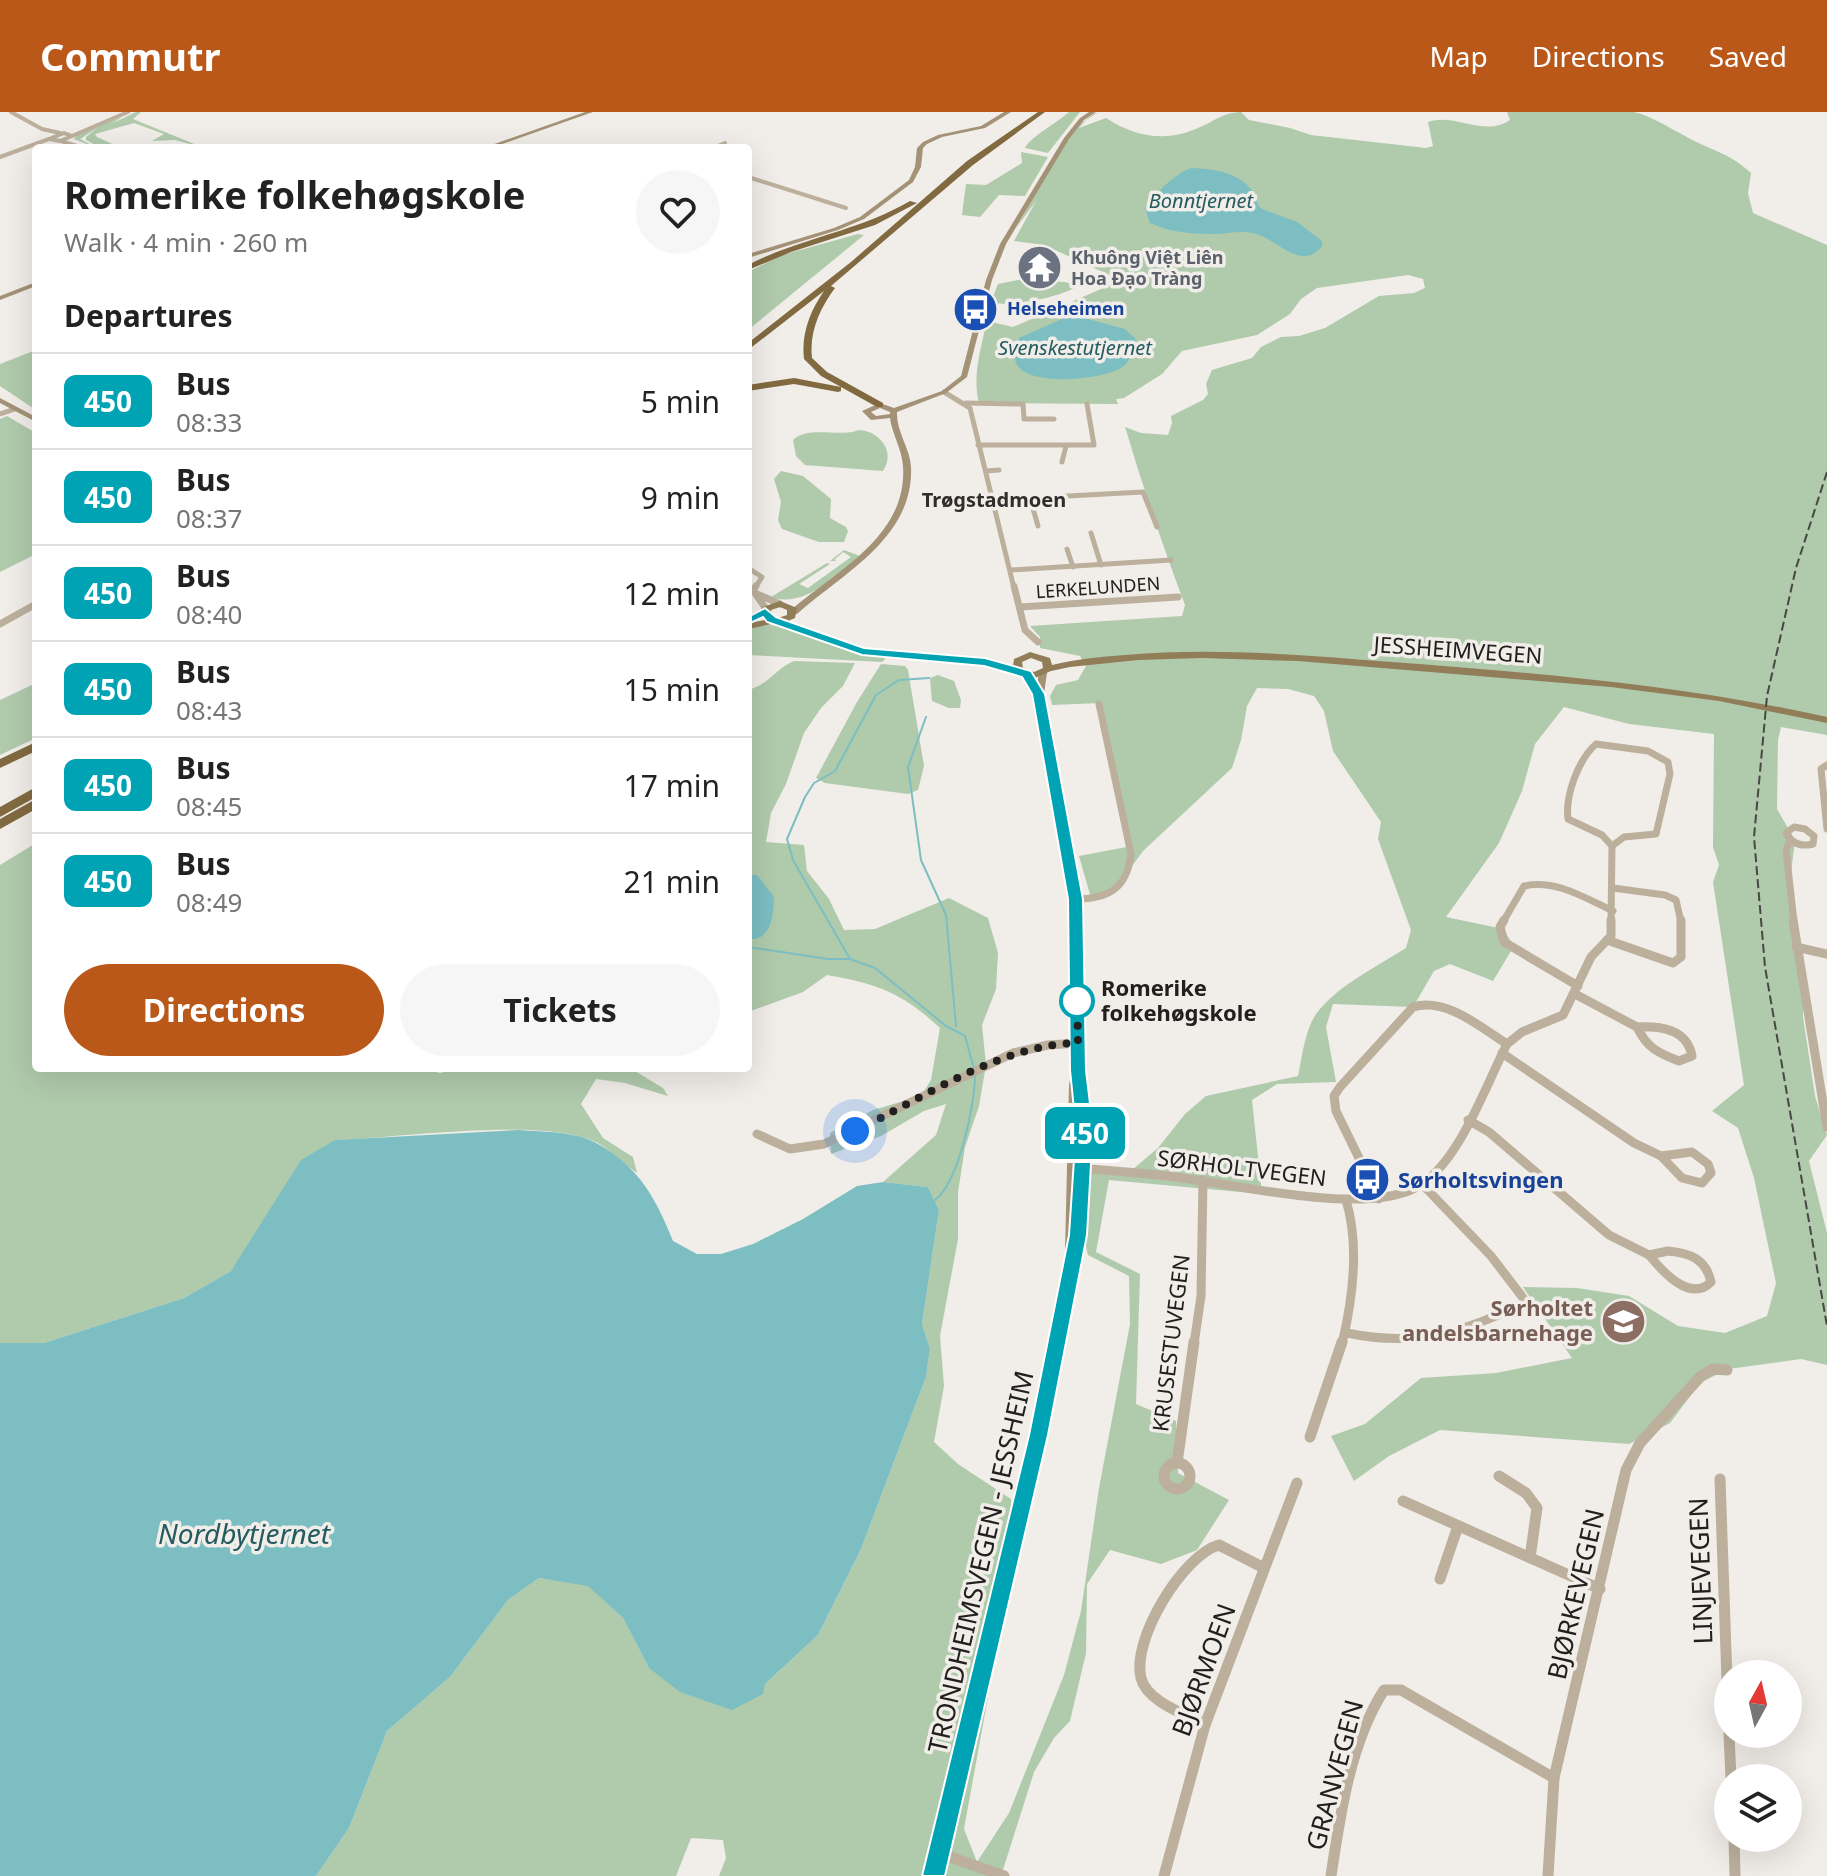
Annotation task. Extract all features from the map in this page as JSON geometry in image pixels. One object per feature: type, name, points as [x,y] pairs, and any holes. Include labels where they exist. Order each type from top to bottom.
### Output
[{"type":"highway","points":[[752,336],[836,271],[994,136],[1033,112]]},
{"type":"highway","points":[[752,344],[834,280],[970,163],[1042,112]]},
{"type":"highway","points":[[752,266],[882,221],[917,201]]},
{"type":"highway","points":[[834,280],[808,339],[808,359],[824,374],[888,409]]},
{"type":"highway","points":[[752,387],[779,382],[819,383],[849,393],[868,409]]},
{"type":"highway","points":[[0,764],[32,748]]},
{"type":"highway","points":[[0,813],[32,793]]},
{"type":"highway","points":[[0,826],[32,805]]},
{"type":"main road","points":[[498,144],[590,112]]},
{"type":"main road","points":[[752,255],[827,231],[858,212],[883,204],[911,181],[918,170],[920,150],[925,143],[983,127],[1008,112]]},
{"type":"main road","points":[[896,432],[879,419],[867,415],[868,409],[888,409],[907,404],[944,392],[961,380],[968,370],[989,280],[1003,244],[1067,138],[1082,119],[1093,112]]},
{"type":"main road","points":[[0,298],[32,286]]},
{"type":"main road","points":[[0,400],[32,418]]},
{"type":"main road","points":[[879,419],[888,409]]},
{"type":"main road","points":[[752,623],[777,621],[794,613],[868,555],[897,515],[904,497],[907,469],[903,446],[888,409]]},
{"type":"main road","points":[[752,620],[765,610],[818,592]]},
{"type":"main road","points":[[781,604],[792,608],[820,638]]},
{"type":"main road","points":[[765,610],[768,618],[820,638],[878,654],[1022,668]]},
{"type":"main road","name":"JESSHEIMVEGEN","points":[[1083,661],[1046,671],[1022,668],[1030,655],[1083,661],[1239,654],[1507,673],[1674,690],[1827,720]]},
{"type":"main road","points":[[1043,657],[1049,663],[1046,671]]},
{"type":"main road","name":"TRONDHEIMSVEGEN - JESSHEIM","points":[[933,1876],[1039,1435],[1071,1259],[1079,1168],[1082,1086],[1078,1070],[1075,899],[1039,694],[1022,668]]},
{"type":"main road","name":"TRONDHEIMSVEGEN - JESSHEIM","points":[[1039,694],[1046,671]]},
{"type":"street","points":[[11,112],[54,139],[70,144]]},
{"type":"street","points":[[37,144],[70,135],[126,112]]},
{"type":"street","points":[[45,131],[70,135],[83,144]]},
{"type":"street","points":[[54,139],[60,133]]},
{"type":"street","points":[[0,157],[32,145]]},
{"type":"street","points":[[752,178],[858,212]]},
{"type":"street","points":[[944,392],[970,408],[1027,634],[1038,642]]},
{"type":"street","points":[[966,403],[1023,404],[1024,419],[1054,419]]},
{"type":"street","points":[[1087,404],[1094,445],[1102,455]]},
{"type":"street","points":[[0,413],[13,408]]},
{"type":"street","points":[[978,445],[1094,445]]},
{"type":"street","points":[[1062,462],[1066,446]]},
{"type":"street","points":[[986,471],[999,470]]},
{"type":"street","points":[[993,500],[1143,492],[1157,527]]},
{"type":"street","points":[[1030,498],[1038,526]]},
{"type":"street","points":[[1091,533],[1101,565]]},
{"type":"street","points":[[1067,549],[1073,567]]},
{"type":"street","points":[[1011,570],[1171,560]]},
{"type":"street","points":[[752,571],[762,577],[753,588],[765,610]]},
{"type":"street","points":[[757,594],[781,604]]},
{"type":"street","name":"LERKELUNDEN","points":[[1020,607],[1178,597]]},
{"type":"street","points":[[0,624],[32,606]]},
{"type":"street","points":[[1075,899],[1116,894],[1127,879],[1131,866],[1099,704]]},
{"type":"street","points":[[1379,1199],[1336,1111],[1334,1096],[1340,1087],[1413,1007],[1422,1002],[1441,1005],[1507,1044],[1522,1032],[1563,1015],[1591,957],[1612,930],[1612,846],[1602,835],[1572,823],[1565,812],[1586,751],[1600,744],[1654,753],[1666,759],[1670,768],[1658,832],[1651,836],[1624,837],[1612,846]]},
{"type":"street","points":[[1810,832],[1815,841],[1802,846],[1790,840],[1786,833],[1790,828],[1827,831],[1821,769],[1827,765]]},
{"type":"street","points":[[1790,840],[1786,850],[1788,886],[1827,1127]]},
{"type":"street","points":[[1613,911],[1553,887],[1531,883],[1524,885],[1500,927],[1504,942],[1637,1027],[1645,1044],[1656,1052],[1679,1061],[1692,1056],[1687,1041],[1670,1030],[1659,1026],[1637,1027]]},
{"type":"street","points":[[1607,940],[1666,963],[1673,963],[1681,957],[1681,916],[1676,900],[1665,895],[1613,888]]},
{"type":"street","points":[[1796,947],[1827,954]]},
{"type":"street","points":[[757,1134],[790,1149],[824,1144],[1013,1053],[1048,1045],[1078,1043]]},
{"type":"street","name":"SØRHOLTVEGEN","points":[[1079,1168],[1203,1180],[1346,1200],[1379,1199],[1422,1184],[1448,1160],[1507,1044]]},
{"type":"street","points":[[1502,1053],[1634,1143],[1661,1156],[1673,1171],[1702,1183],[1708,1180],[1711,1173],[1708,1164],[1692,1152],[1661,1156]]},
{"type":"street","points":[[1468,1120],[1489,1132],[1609,1235],[1649,1255],[1667,1277],[1682,1285],[1705,1288],[1711,1282],[1711,1272],[1703,1262],[1688,1254],[1673,1250],[1649,1255]]},
{"type":"street","name":"KRUSESTUVEGEN","points":[[1177,1463],[1202,1279],[1203,1180]]},
{"type":"street","points":[[1347,1333],[1392,1342],[1423,1341],[1449,1335],[1527,1303],[1491,1256],[1422,1184]]},
{"type":"street","points":[[1310,1437],[1347,1333],[1354,1274],[1351,1222],[1346,1200]]},
{"type":"street","name":"BJØRKEVEGEN","points":[[1548,1876],[1554,1778],[1626,1470],[1634,1452],[1701,1376],[1713,1369],[1727,1370]]},
{"type":"street","points":[[1499,1476],[1531,1495],[1538,1504],[1539,1514],[1530,1558]]},
{"type":"street","name":"LINJEVEGEN","points":[[1720,1479],[1726,1660]]},
{"type":"street","name":"BJØRMOEN","points":[[1164,1876],[1205,1725],[1297,1483]]},
{"type":"street","points":[[1403,1501],[1600,1589]]},
{"type":"street","points":[[1440,1579],[1458,1526]]},
{"type":"street","points":[[1205,1725],[1150,1691],[1139,1673],[1142,1654],[1171,1588],[1201,1549],[1219,1545],[1264,1568]]},
{"type":"street","name":"GRANVEGEN","points":[[1331,1876],[1334,1850],[1359,1750],[1377,1697],[1384,1690],[1401,1690],[1554,1778]]},
{"type":"street","points":[[1734,1852],[1735,1876]]},
{"type":"street","points":[[939,1853],[1004,1876]]},
{"type":"green space","points":[[141,112],[133,119],[194,144],[175,140],[152,141],[164,134],[134,123],[95,134],[112,144],[94,144],[86,140],[97,128],[80,139],[89,144],[74,139],[77,134],[122,117],[113,123]]},
{"type":"green space","points":[[1069,112],[1080,112],[1048,153],[1025,148],[1032,139]]},
{"type":"green space","points":[[1099,112],[1079,128],[1106,118],[1128,130],[1163,136],[1188,132],[1225,115],[1241,112],[1249,120],[1311,135],[1426,148],[1433,146],[1428,122],[1438,120],[1490,126],[1510,120],[1507,112],[1634,112],[1734,160],[1751,173],[1748,193],[1753,213],[1827,245],[1827,735],[1781,727],[1777,809],[1795,840],[1790,881],[1804,991],[1803,1017],[1815,1096],[1827,1135],[1809,1161],[1827,1233],[1827,1365],[1801,1359],[1728,1369],[1700,1383],[1670,1423],[1629,1444],[1440,1430],[1389,1456],[1354,1481],[1331,1436],[1365,1424],[1421,1378],[1496,1373],[1572,1358],[1523,1287],[1577,1288],[1629,1296],[1678,1326],[1725,1333],[1767,1316],[1776,1283],[1754,1178],[1738,1128],[1712,1111],[1744,1085],[1713,882],[1719,865],[1713,847],[1714,734],[1629,724],[1564,707],[1535,744],[1522,791],[1499,843],[1446,917],[1503,929],[1514,946],[1493,981],[1450,964],[1434,971],[1413,1007],[1333,1004],[1326,1027],[1336,1082],[1277,1084],[1252,1100],[1262,1194],[1109,1180],[1096,1252],[1140,1274],[1136,1404],[1176,1421],[1178,1473],[1229,1500],[1197,1550],[1161,1564],[1110,1550],[1087,1584],[1086,1653],[1070,1721],[1054,1738],[1034,1772],[1001,1876],[719,1876],[726,1858],[723,1840],[691,1838],[676,1876],[316,1876],[349,1828],[387,1731],[450,1677],[508,1600],[539,1578],[588,1585],[623,1618],[649,1668],[765,1684],[818,1635],[861,1549],[926,1377],[930,1349],[922,1324],[939,1210],[928,1187],[883,1182],[936,1135],[946,1104],[924,1111],[881,1136],[831,1154],[830,1133],[873,1110],[921,1096],[931,1080],[940,1028],[888,991],[827,975],[803,992],[752,1011],[752,878],[757,875],[752,875],[752,688],[794,661],[855,663],[843,686],[821,708],[804,733],[786,784],[771,813],[766,842],[804,845],[807,871],[829,899],[844,930],[875,929],[949,898],[988,918],[998,953],[996,989],[982,1025],[986,1065],[979,1106],[965,1147],[958,1192],[958,1239],[940,1336],[944,1386],[934,1442],[958,1464],[1011,1499],[1014,1554],[964,1829],[977,1862],[1009,1813],[1064,1675],[1081,1611],[1099,1488],[1130,1324],[1129,1276],[1088,1255],[1079,1217],[1088,1172],[1132,1170],[1158,1148],[1185,1114],[1206,1096],[1298,1076],[1307,1034],[1319,1010],[1341,989],[1406,948],[1411,930],[1378,839],[1381,822],[1333,751],[1324,711],[1314,696],[1288,689],[1257,688],[1247,706],[1232,768],[1143,851],[1111,895],[1091,898],[1079,856],[1132,846],[1101,703],[1052,705],[1050,696],[1056,685],[1078,680],[1086,666],[1080,656],[1040,648],[1040,637],[1030,626],[1182,616],[1185,605],[1125,427],[1141,433],[1168,435],[1171,416],[1203,400],[1208,394],[1206,384],[1212,370],[1252,358],[1261,347],[1281,337],[1299,336],[1325,328],[1379,296],[1414,293],[1425,288],[1423,279],[1408,275],[1317,288],[1301,299],[1290,314],[1257,335],[1182,351],[1162,374],[1124,398],[1116,399],[1118,404],[979,403],[977,372],[987,321],[1013,327],[1115,283],[1116,278],[1044,245],[1014,241],[1036,201],[1016,228],[1053,162],[1075,130]]},
{"type":"green space","points":[[1021,152],[1048,157],[1025,196],[999,195],[980,217],[962,215],[966,184],[986,185],[1022,163]]},
{"type":"green space","points":[[864,235],[752,327],[752,270],[782,255]]},
{"type":"green space","points":[[1023,279],[1077,286],[1035,300],[1009,304],[991,302],[998,284]]},
{"type":"green space","points":[[32,352],[32,407],[0,386],[0,364]]},
{"type":"green space","points":[[7,416],[32,431],[32,556],[0,572],[0,419]]},
{"type":"green space","points":[[859,430],[873,434],[884,444],[888,457],[883,471],[805,465],[796,456],[793,440],[807,433]]},
{"type":"green space","points":[[781,471],[803,476],[831,499],[830,518],[848,531],[844,542],[819,542],[782,529],[778,520],[781,502],[774,479]]},
{"type":"green space","points":[[844,550],[860,556],[819,588],[795,598],[771,597],[830,564],[799,584],[808,588],[851,557],[843,552],[834,560],[837,561],[830,561]]},
{"type":"green space","points":[[782,626],[853,652],[886,658],[882,662],[752,655],[752,627]]},
{"type":"green space","points":[[881,664],[905,666],[908,670],[924,766],[918,790],[908,794],[825,783],[816,778]]},
{"type":"green space","points":[[938,675],[954,681],[961,700],[960,708],[949,708],[932,701],[930,678]]},
{"type":"green space","points":[[32,685],[32,740],[0,755],[0,700]]},
{"type":"green space","points":[[32,845],[32,1072],[637,1072],[663,1088],[668,1096],[625,1083],[596,1079],[581,1104],[603,1138],[633,1157],[637,1173],[598,1143],[575,1135],[544,1131],[471,1131],[335,1140],[256,1235],[231,1271],[184,1298],[44,1343],[0,1343],[0,865]]},
{"type":"water","name":"Bonntjernet","points":[[1192,168],[1217,171],[1241,180],[1248,185],[1262,209],[1297,222],[1322,241],[1322,246],[1306,256],[1298,255],[1251,233],[1192,233],[1150,223],[1145,208],[1166,184]]},
{"type":"water","name":"Svenskestutjernet","points":[[1080,317],[1125,329],[1135,338],[1136,351],[1124,366],[1085,378],[1050,379],[1023,371],[1016,363],[1019,338],[1062,319]]},
{"type":"water","points":[[752,875],[757,875],[774,897],[770,926],[752,939]]},
{"type":"water","name":"Nordbytjernet","points":[[518,1130],[580,1137],[613,1153],[645,1186],[673,1241],[697,1254],[721,1254],[753,1244],[803,1219],[857,1186],[883,1182],[928,1187],[939,1210],[922,1324],[930,1349],[926,1377],[861,1549],[818,1635],[765,1684],[763,1694],[732,1710],[680,1692],[649,1668],[623,1618],[588,1586],[539,1578],[508,1600],[450,1677],[387,1731],[349,1828],[316,1876],[0,1876],[0,1343],[44,1343],[184,1298],[231,1271],[301,1160],[335,1140]]},
{"type":"waterway","points":[[850,959],[793,860],[787,839],[805,797],[814,783],[835,771],[876,695],[899,680],[929,678]]},
{"type":"waterway","points":[[926,717],[908,767],[921,860],[946,915],[956,1026]]},
{"type":"waterway","points":[[752,948],[828,959],[850,959]]},
{"type":"waterway","points":[[850,959],[875,968],[946,1026],[965,1036],[974,1069]]},
{"type":"waterway","points":[[935,1200],[944,1191],[964,1142],[975,1075]]},
{"type":"railway","points":[[1827,472],[1796,568],[1767,696],[1754,837],[1765,967],[1827,1326]]},
{"type":"bus line","name":"450","points":[[752,618],[765,611],[771,620],[862,651],[985,662],[1027,674],[1039,694],[1075,899],[1078,1070],[1085,1129],[1078,1235],[1039,1435],[933,1876]]},
{"type":"place","name":"Khuông Việt Liên Hoa Đạo Tràng","points":[[1040,268]]},
{"type":"place","name":"Helseheimen","points":[[976,309]]},
{"type":"place","name":"Romerike folkehøgskole","points":[[1077,1001]]},
{"type":"place","name":"Sørholtsvingen","points":[[1367,1180]]},
{"type":"place","name":"Sørholtet andelsbarnehage","points":[[1624,1321]]},
{"type":"district","name":"Trøgstadmoen","points":[[994,500]]},
{"type":"route","points":[[855,1131],[1013,1053],[1048,1045],[1078,1043],[1077,988],[1077,1001]]}]
